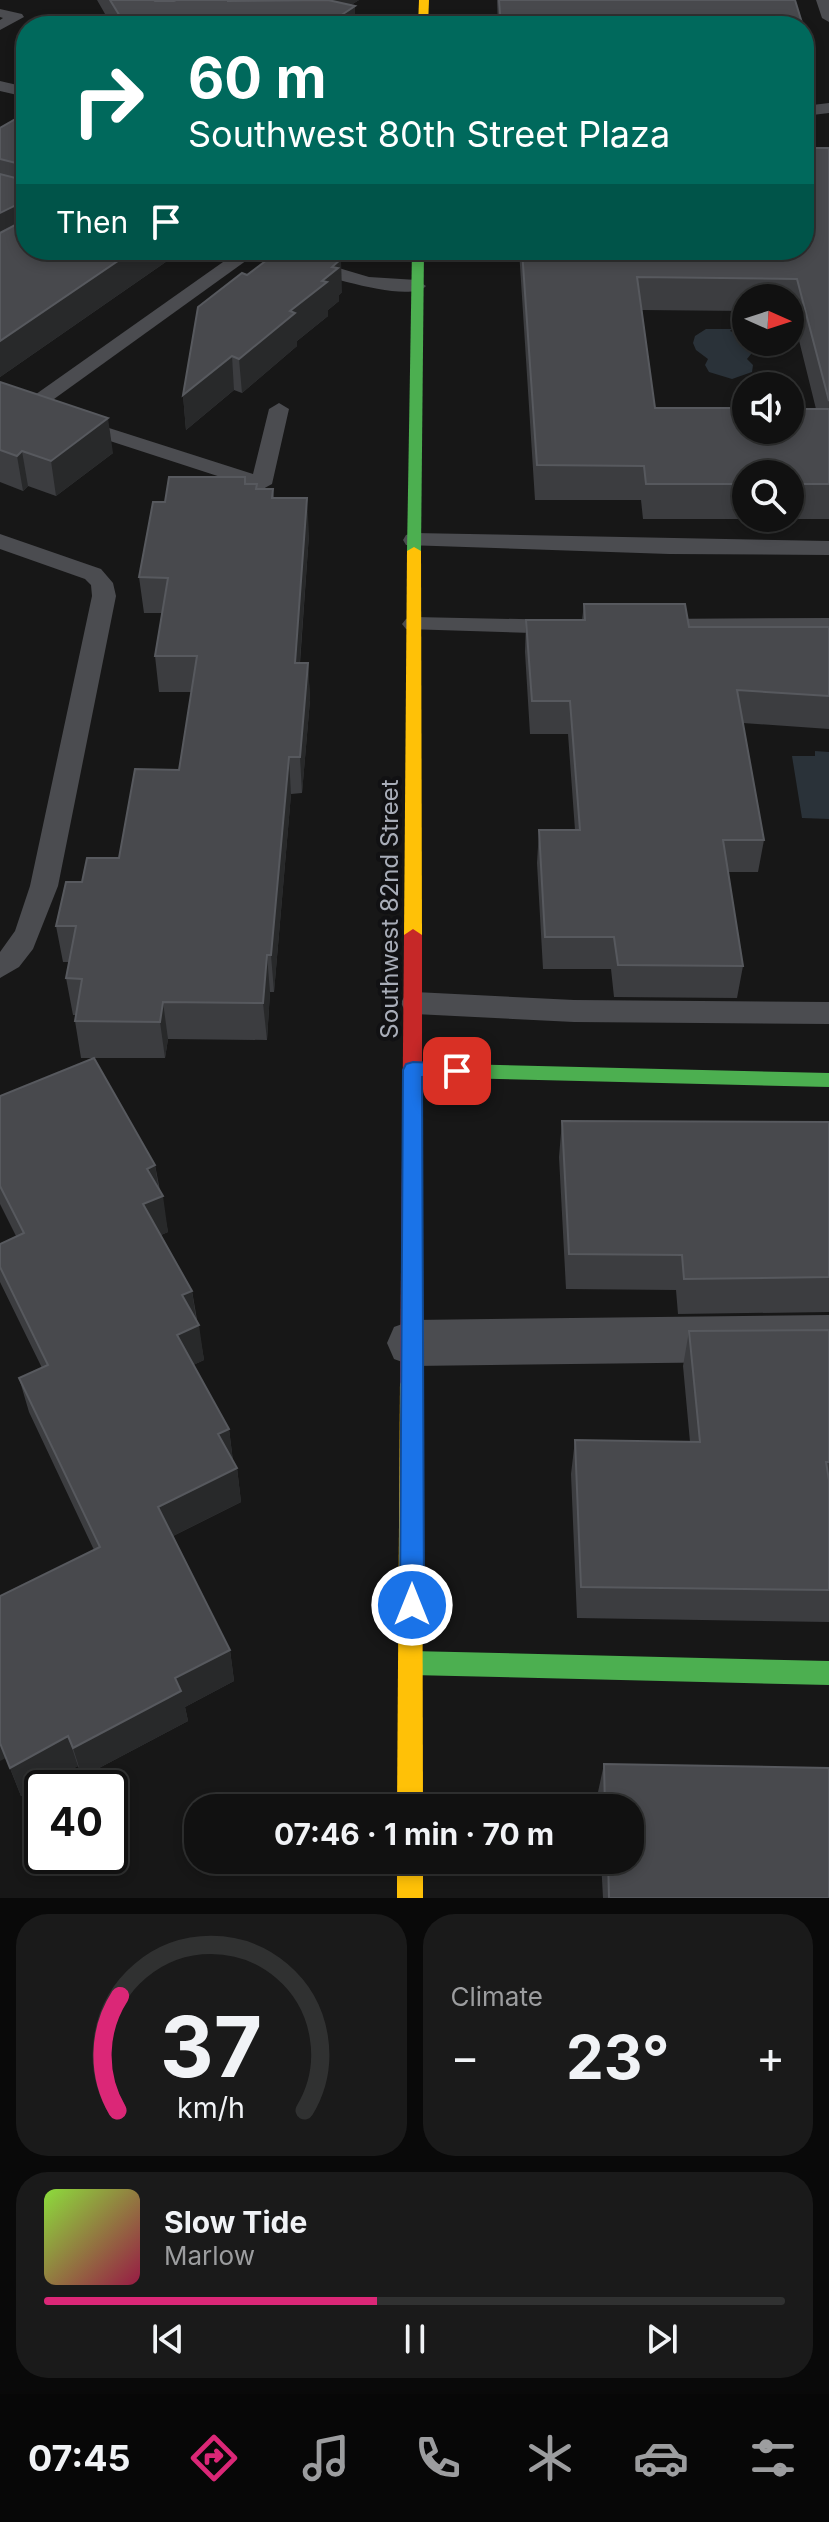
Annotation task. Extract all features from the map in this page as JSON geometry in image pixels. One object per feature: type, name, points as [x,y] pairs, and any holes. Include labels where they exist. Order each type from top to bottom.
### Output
[{"type":"street","name":"Southwest 82nd Street","points":[[410,1794],[418,260]]},
{"type":"street","points":[[413,1070],[829,1080]]},
{"type":"street","points":[[413,1343],[829,1338]]},
{"type":"street","points":[[411,1663],[829,1673]]},
{"type":"street","points":[[410,1874],[410,1898]]},
{"type":"lane","points":[[823,0],[829,18]]},
{"type":"lane","points":[[255,260],[22,405],[261,484],[279,409]]},
{"type":"lane","points":[[291,260],[368,282],[417,286]]},
{"type":"lane","points":[[414,540],[829,548]]},
{"type":"lane","points":[[0,541],[93,574],[102,583],[104,596],[44,886],[28,932],[18,950],[0,968]]},
{"type":"lane","points":[[414,624],[583,627]]},
{"type":"lane","points":[[629,626],[829,625]]},
{"type":"lane","points":[[415,1003],[574,1011],[829,1013]]},
{"type":"shaded area","points":[[706,329],[732,329],[732,356],[749,356],[747,359],[753,365],[752,372],[732,372],[732,379],[709,372],[705,365],[708,359],[696,350],[693,343],[695,336]]},
{"type":"shaded area","points":[[815,751],[829,752],[829,819],[802,818],[792,756],[815,756]]},
{"type":"building","points":[[110,0],[328,0],[355,6],[340,16],[120,16]]},
{"type":"building","points":[[499,0],[795,0],[800,16],[500,16]]},
{"type":"building","points":[[16,119],[16,163],[0,159],[0,128]]},
{"type":"building","points":[[814,148],[829,148],[829,401],[804,306],[804,284],[798,284],[797,279],[637,277],[655,408],[732,408],[732,444],[804,444],[804,409],[829,409],[829,484],[804,484],[804,460],[732,460],[732,484],[646,484],[644,466],[537,465],[523,260],[814,260]]},
{"type":"building","points":[[0,174],[16,178],[16,205],[0,213]]},
{"type":"building","points":[[16,225],[16,260],[119,260],[0,341],[0,233]]},
{"type":"building","points":[[267,260],[340,260],[332,267],[338,268],[322,281],[327,282],[290,311],[295,313],[239,359],[232,356],[183,395],[198,307],[242,273],[247,275]]},
{"type":"building","points":[[0,382],[108,418],[51,461],[22,451],[17,456],[0,450]]},
{"type":"building","points":[[169,477],[245,477],[245,484],[257,484],[256,489],[273,489],[272,498],[307,498],[295,663],[308,663],[300,757],[289,757],[271,955],[267,955],[263,1003],[163,1002],[160,1022],[75,1021],[82,979],[66,978],[76,926],[56,926],[66,882],[82,882],[87,858],[119,858],[135,769],[179,770],[197,656],[155,656],[168,578],[139,577],[153,502],[165,502]]},
{"type":"building","points":[[584,604],[685,604],[689,627],[829,627],[829,696],[737,690],[764,840],[723,840],[743,966],[618,965],[614,937],[545,937],[539,830],[580,830],[570,701],[532,701],[526,620],[585,620]]},
{"type":"building","points":[[94,1058],[155,1165],[147,1169],[163,1196],[143,1204],[192,1291],[182,1295],[199,1325],[177,1335],[229,1429],[218,1434],[237,1468],[158,1507],[230,1650],[175,1678],[181,1691],[73,1748],[68,1736],[10,1768],[0,1743],[0,1596],[100,1547],[19,1378],[48,1365],[0,1267],[0,1244],[24,1233],[0,1186],[0,1096]]},
{"type":"building","points":[[562,1121],[829,1122],[829,1277],[684,1279],[682,1255],[569,1254]]},
{"type":"building","points":[[829,1330],[829,1462],[826,1462],[829,1480],[829,1590],[581,1587],[575,1440],[700,1442],[689,1331]]},
{"type":"building","points":[[604,1764],[829,1768],[829,1898],[609,1898],[608,1874],[644,1874],[644,1794],[605,1794]]},
{"type":"traffic: fast","points":[[414,551],[418,260]]},
{"type":"traffic: fast","points":[[413,1070],[829,1080]]},
{"type":"traffic: fast","points":[[411,1663],[829,1673]]},
{"type":"traffic: slow","points":[[423,16],[424,0]]},
{"type":"traffic: slow","points":[[413,935],[414,551]]},
{"type":"traffic: slow","points":[[410,1794],[411,1382]]},
{"type":"traffic: slow","points":[[410,1874],[410,1898]]},
{"type":"traffic: jam","points":[[411,1382],[413,935]]},
{"type":"route","points":[[412,1605],[413,1070],[457,1071]]}]
